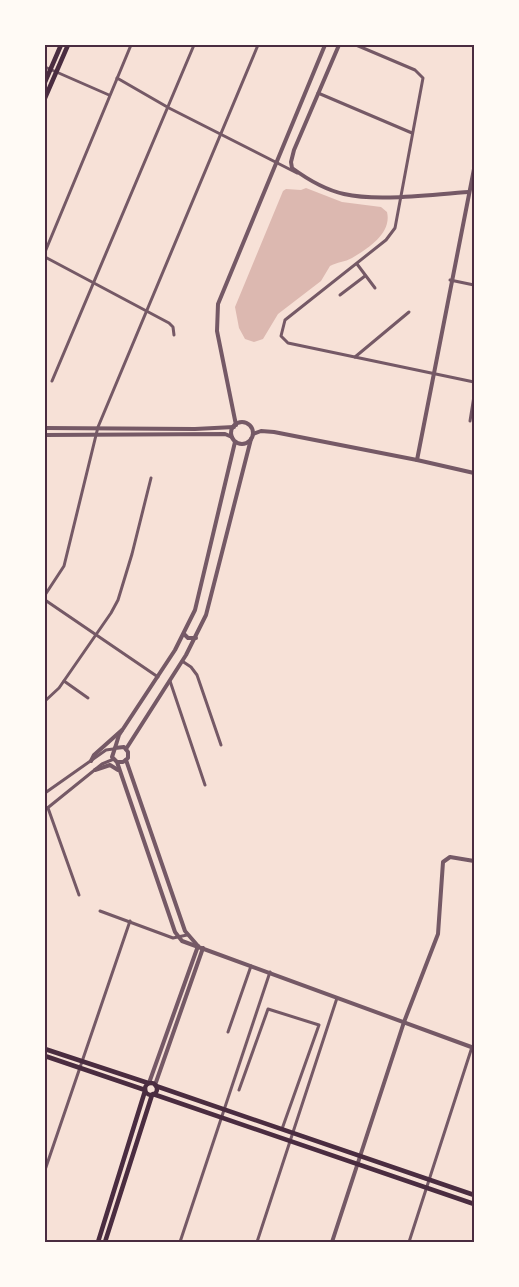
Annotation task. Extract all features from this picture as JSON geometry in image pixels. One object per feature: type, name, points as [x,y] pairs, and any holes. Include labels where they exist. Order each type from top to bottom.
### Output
[{"type":"main road","points":[[45,82],[61,45]]},
{"type":"main road","points":[[45,98],[68,45]]},
{"type":"main road","points":[[45,1049],[156,1085],[474,1195]]},
{"type":"main road","points":[[45,1056],[474,1204]]},
{"type":"main road","points":[[98,1242],[145,1090],[149,1083]]},
{"type":"main road","points":[[104,1242],[156,1085]]},
{"type":"main road","points":[[120,1173],[126,1175]]},
{"type":"street","points":[[45,252],[131,45]]},
{"type":"street","points":[[52,381],[194,45]]},
{"type":"street","points":[[45,595],[64,566],[98,427],[148,312],[258,45]]},
{"type":"street","points":[[232,437],[235,426],[217,331],[217,310],[324,45]]},
{"type":"street","points":[[300,174],[292,168],[291,162],[339,45]]},
{"type":"street","points":[[356,45],[415,70],[422,76],[393,234],[283,323],[281,336],[288,344],[474,382]]},
{"type":"street","points":[[45,67],[109,95]]},
{"type":"street","points":[[117,78],[169,108],[330,190],[346,195],[400,196],[472,192]]},
{"type":"street","points":[[318,93],[412,134]]},
{"type":"street","points":[[417,460],[450,280],[472,192],[474,169]]},
{"type":"street","points":[[45,257],[169,323],[174,335]]},
{"type":"street","points":[[357,264],[375,288]]},
{"type":"street","points":[[340,295],[365,276]]},
{"type":"street","points":[[450,280],[474,286]]},
{"type":"street","points":[[354,357],[409,312]]},
{"type":"street","points":[[470,422],[474,396]]},
{"type":"street","points":[[178,938],[118,770],[114,749],[124,728],[176,648],[196,610],[203,588],[235,442],[232,437],[225,434],[46,435],[46,428],[156,427],[202,429],[247,424],[253,434]]},
{"type":"street","points":[[156,427],[156,435]]},
{"type":"street","points":[[126,749],[196,638],[211,602],[253,434],[261,431],[274,432],[417,460],[474,474]]},
{"type":"street","points":[[235,442],[244,444],[251,439]]},
{"type":"street","points":[[45,701],[64,681],[111,613],[125,582],[151,478]]},
{"type":"street","points":[[45,600],[158,678]]},
{"type":"street","points":[[184,634],[188,638],[196,638]]},
{"type":"street","points":[[176,648],[183,650],[186,655]]},
{"type":"street","points":[[182,661],[191,667],[196,675],[221,745]]},
{"type":"street","points":[[64,681],[88,698]]},
{"type":"street","points":[[170,681],[205,785]]},
{"type":"street","points":[[91,761],[94,755],[124,728]]},
{"type":"street","points":[[45,794],[106,750],[121,746],[126,749],[128,755],[126,760],[149,832],[187,935],[198,946]]},
{"type":"street","points":[[79,895],[46,809],[95,770],[115,761],[126,760]]},
{"type":"street","points":[[95,770],[110,765],[118,770]]},
{"type":"street","points":[[142,834],[149,832]]},
{"type":"street","points":[[332,1242],[404,1022],[438,934],[442,865],[444,860],[450,857],[474,861]]},
{"type":"street","points":[[100,911],[178,938],[186,944],[198,946],[251,965],[473,1047],[428,1178],[409,1242]]},
{"type":"street","points":[[45,1170],[130,921]]},
{"type":"street","points":[[178,938],[187,935]]},
{"type":"street","points":[[149,1083],[198,946]]},
{"type":"street","points":[[156,1085],[203,948]]},
{"type":"street","points":[[228,1032],[251,965]]},
{"type":"street","points":[[180,1242],[270,972]]},
{"type":"street","points":[[256,1242],[338,997]]},
{"type":"street","points":[[239,1090],[268,1009],[318,1025],[282,1129]]},
{"type":"shaded area","points":[[306,188],[342,202],[381,207],[387,212],[388,220],[386,227],[378,239],[365,250],[349,259],[330,266],[321,281],[278,314],[263,339],[254,342],[245,339],[239,328],[235,307],[283,191],[286,189],[301,190]]}]
